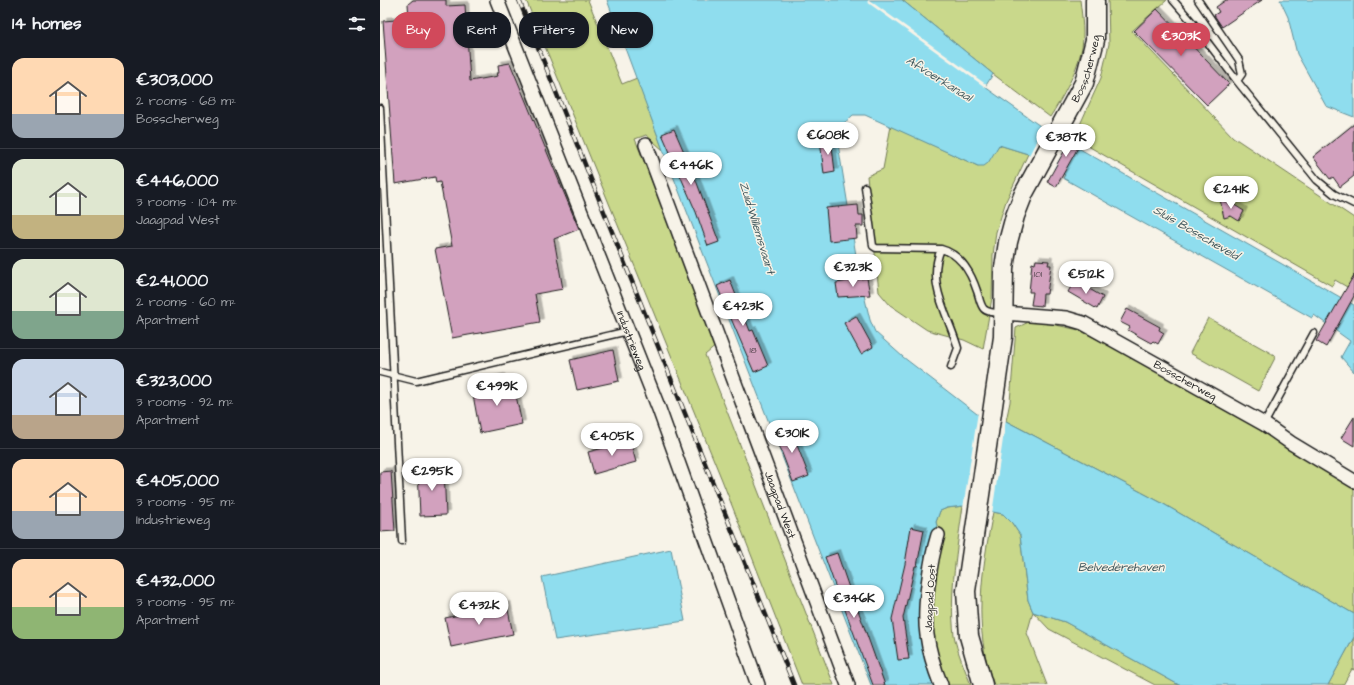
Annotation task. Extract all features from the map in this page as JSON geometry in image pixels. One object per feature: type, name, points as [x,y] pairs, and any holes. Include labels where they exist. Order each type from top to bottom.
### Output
[{"type":"street","name":"Industrieweg","points":[[497,0],[630,331],[758,685]]},
{"type":"street","name":"Bosscherweg","points":[[983,685],[970,642],[966,616],[967,581],[997,379],[1004,313],[1004,268],[1008,242],[1017,209],[1037,168],[1080,92],[1091,62],[1095,40],[1095,0]]},
{"type":"street","name":"Jaagpad West","points":[[646,145],[848,685]]},
{"type":"street","name":"Bosscherweg","points":[[1004,313],[1066,318],[1083,323],[1264,424],[1291,443],[1354,481]]},
{"type":"street","name":"Jaagpad Oost","points":[[938,535],[933,551],[928,593],[927,635],[941,685]]},
{"type":"lane","points":[[1173,0],[1194,22],[1237,81],[1317,180],[1334,194],[1354,204]]},
{"type":"lane","points":[[1198,0],[1239,60],[1242,74],[1237,81]]},
{"type":"lane","points":[[380,108],[402,541]]},
{"type":"lane","name":"Bosscherweg","points":[[865,187],[873,246],[876,248],[941,249],[957,256],[972,278],[984,309],[1004,313]]},
{"type":"lane","points":[[941,249],[935,269],[937,293],[958,348],[951,367]]},
{"type":"lane","points":[[380,372],[394,377],[416,381],[630,331]]},
{"type":"lane","points":[[1264,424],[1314,333]]},
{"type":"green space","points":[[526,0],[588,0],[597,22],[597,48],[607,48],[622,84],[637,78],[663,150],[646,135],[635,139],[717,345],[705,355],[834,685],[802,685],[722,480],[546,48],[589,48],[589,12],[531,12]]},
{"type":"green space","points":[[902,0],[1080,0],[1083,33],[1081,52],[1068,86],[1050,117],[993,74]]},
{"type":"green space","points":[[1108,0],[1167,0],[1132,31],[1233,137],[1354,218],[1354,291],[1335,280],[1332,286],[1088,146],[1092,138],[1078,129],[1101,78],[1109,44]]},
{"type":"green space","points":[[891,126],[978,166],[994,152],[999,145],[1028,154],[1006,201],[996,232],[993,255],[992,298],[983,349],[964,340],[927,330],[890,305],[879,292],[867,176],[883,169]]},
{"type":"green space","points":[[1208,318],[1276,356],[1258,391],[1190,353]]},
{"type":"green space","points":[[1033,320],[1079,330],[1109,345],[1354,482],[1354,614],[1160,502],[1006,421],[1010,402],[1016,328]]},
{"type":"green space","points":[[963,506],[954,570],[952,603],[954,635],[957,648],[971,685],[943,685],[924,633],[938,530],[936,522],[940,511],[947,508]]},
{"type":"green space","points":[[993,512],[1003,514],[1012,523],[1020,535],[1028,600],[1033,612],[1027,633],[1047,685],[994,685],[987,664],[981,621],[981,599],[985,555]]},
{"type":"green space","points":[[1033,612],[1065,622],[1179,685],[1155,685],[1049,629]]},
{"type":"green space","points":[[1354,637],[1354,670],[1352,669],[1343,685],[1328,685]]},
{"type":"water","points":[[607,0],[902,0],[993,74],[985,87],[1043,128],[1354,305],[1354,372],[1341,357],[1350,341],[1314,315],[1312,318],[1063,178],[1065,175],[1028,154],[999,145],[988,163],[984,166],[978,166],[865,115],[853,115],[841,126],[838,144],[859,274],[870,320],[875,332],[903,357],[977,414],[1006,421],[1160,502],[1354,614],[1354,637],[1328,685],[1179,685],[1065,622],[1033,612],[1028,600],[1020,535],[1012,523],[1003,514],[963,506],[947,508],[940,511],[936,522],[938,530],[925,608],[936,685],[871,685],[663,150],[625,48],[653,48],[653,12],[611,12]]},
{"type":"water","points":[[1280,0],[1354,0],[1354,117],[1326,106],[1297,54],[1288,17]]},
{"type":"water","points":[[671,549],[685,621],[555,640],[542,577]]},
{"type":"pier","points":[[869,0],[987,85],[985,87],[867,2]]},
{"type":"pier","points":[[1044,127],[1070,141],[1053,170],[1028,157]]},
{"type":"pier","points":[[978,412],[1006,419],[992,514],[963,508]]},
{"type":"building","points":[[413,0],[446,0],[446,6],[465,5],[465,12],[453,12],[453,48],[468,48],[470,81],[498,76],[498,65],[510,63],[579,229],[554,239],[563,289],[535,294],[540,322],[452,338],[435,249],[452,246],[440,182],[436,183],[435,177],[395,184],[383,21],[392,20],[392,48],[445,48],[445,12],[409,12],[408,4]]},
{"type":"building","points":[[1226,0],[1262,0],[1222,27],[1214,15],[1219,12],[1216,7]]},
{"type":"building","points":[[1157,9],[1229,84],[1207,105],[1134,31]]},
{"type":"building","points":[[1354,124],[1354,176],[1340,187],[1333,177],[1330,179],[1313,157]]},
{"type":"building","points":[[674,129],[694,175],[719,242],[708,246],[696,212],[662,134]]},
{"type":"building","points":[[1076,130],[1085,135],[1056,187],[1047,182]]},
{"type":"building","points":[[831,138],[835,172],[824,174],[820,140]]},
{"type":"building","points":[[1220,199],[1227,203],[1228,201],[1244,211],[1239,221],[1231,216],[1224,218]]},
{"type":"building","points":[[858,205],[859,215],[863,215],[863,226],[856,226],[857,238],[829,241],[826,208]]},
{"type":"building","points":[[1036,260],[1049,261],[1048,265],[1051,265],[1047,294],[1043,294],[1042,306],[1031,305],[1033,292],[1029,292],[1032,263],[1035,264]]},
{"type":"building","points":[[1354,275],[1354,296],[1326,347],[1316,341]]},
{"type":"building","points":[[867,278],[870,295],[838,297],[836,283]]},
{"type":"building","points":[[730,280],[750,331],[753,330],[768,366],[754,372],[717,286]]},
{"type":"building","points":[[1073,283],[1081,284],[1103,297],[1097,309],[1068,292]]},
{"type":"building","points":[[1127,309],[1160,327],[1159,330],[1164,333],[1158,344],[1153,341],[1151,343],[1140,337],[1128,330],[1130,327],[1120,322]]},
{"type":"building","points":[[856,316],[873,347],[861,354],[844,323]]},
{"type":"building","points":[[613,350],[619,381],[577,390],[570,360]]},
{"type":"building","points":[[501,377],[504,389],[514,386],[522,424],[480,433],[473,395],[489,391],[487,380]]},
{"type":"building","points":[[1354,417],[1354,446],[1341,438]]},
{"type":"building","points":[[790,427],[809,476],[793,482],[774,432]]},
{"type":"building","points":[[630,441],[636,462],[594,474],[588,452]]},
{"type":"building","points":[[444,468],[446,515],[420,516],[418,469]]},
{"type":"building","points":[[391,471],[395,531],[380,532],[380,472]]},
{"type":"building","points":[[911,527],[924,530],[917,566],[915,566],[903,618],[909,659],[898,660],[892,619],[905,564]]},
{"type":"building","points":[[837,553],[885,685],[873,685],[841,599],[840,600],[825,557]]},
{"type":"building","points":[[507,605],[513,634],[451,647],[445,618]]},
{"type":"railway","points":[[519,0],[794,685]]},
{"type":"water label","name":"Afvoerkanaal","points":[[939,79]]},
{"type":"water label","name":"Zuid-Willemsvaart","points":[[757,228]]},
{"type":"water label","name":"Sluis Bosscheveld","points":[[1196,233]]},
{"type":"water label","name":"Belvedèrehaven","points":[[1121,567]]}]
